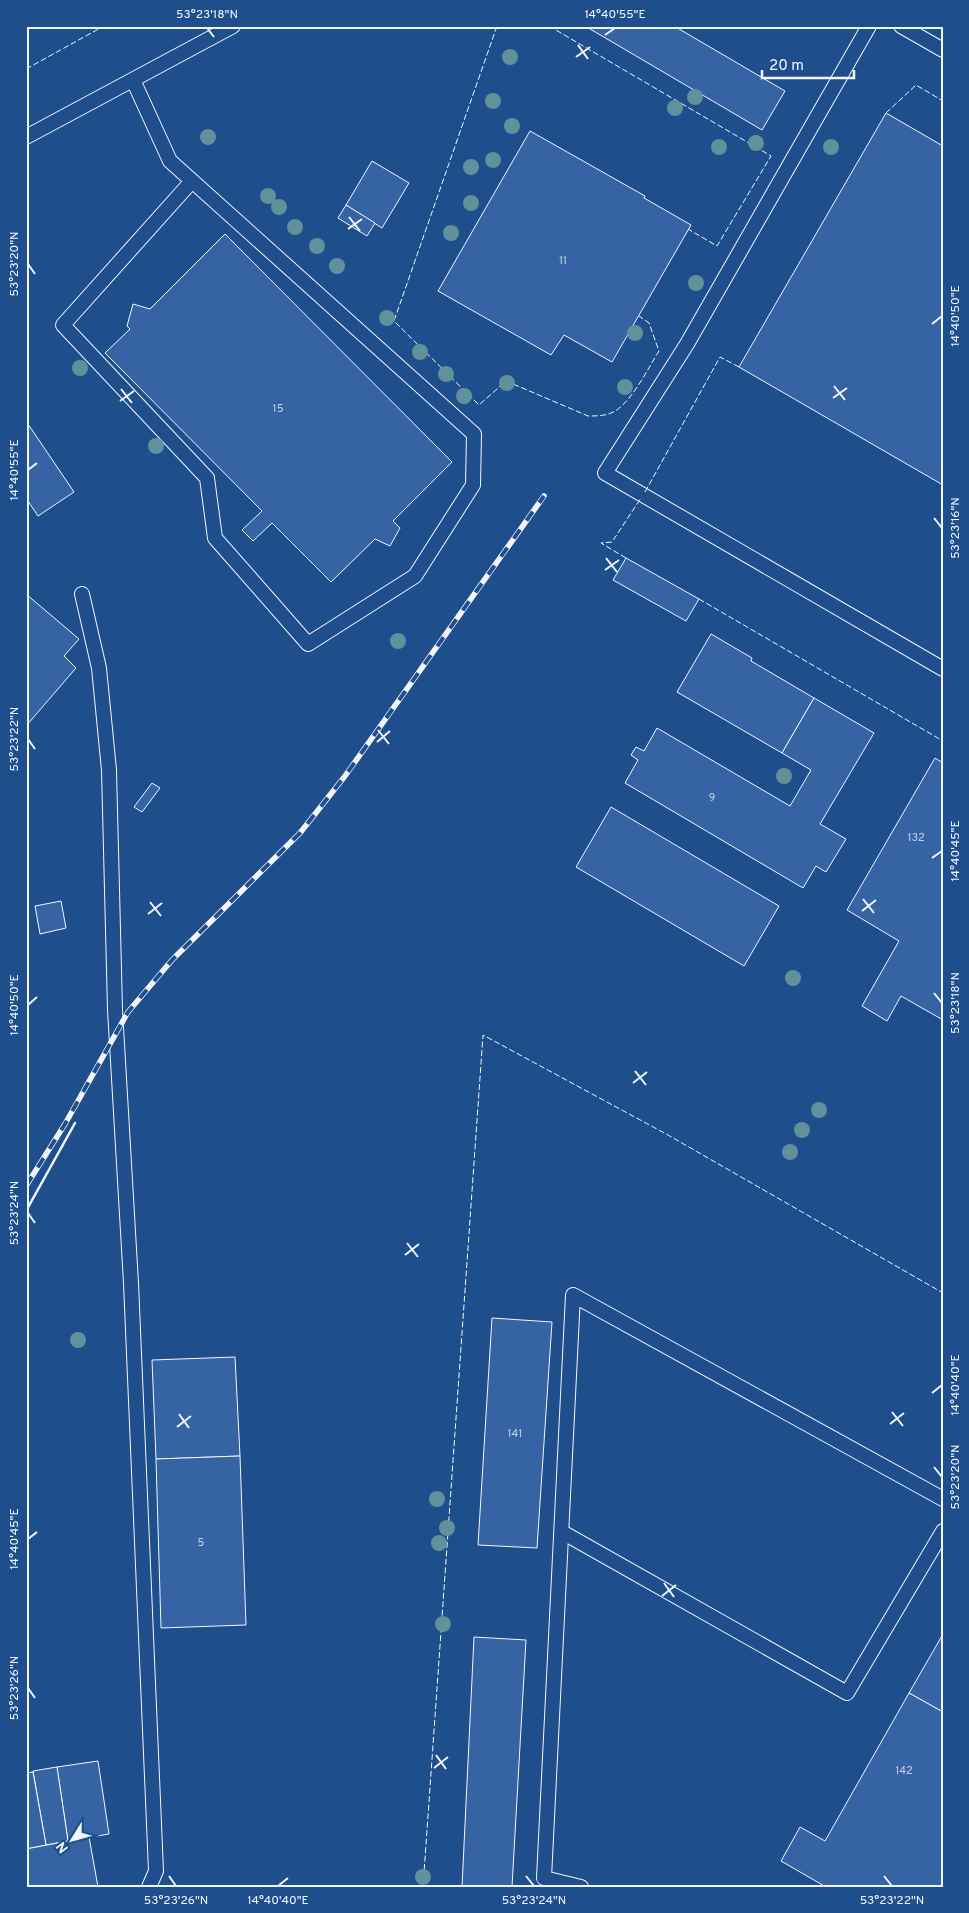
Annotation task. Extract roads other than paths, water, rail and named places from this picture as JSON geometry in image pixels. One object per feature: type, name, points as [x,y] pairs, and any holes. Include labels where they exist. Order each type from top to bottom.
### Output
[{"type":"lane","points":[[26,137],[233,26]]},
{"type":"lane","points":[[869,26],[687,344],[606,474],[943,669]]},
{"type":"lane","points":[[901,26],[943,50]]},
{"type":"lane","points":[[133,80],[170,161],[474,434],[473,485],[415,576],[308,644],[215,538],[207,478],[63,325],[192,181]]},
{"type":"lane","points":[[82,594],[99,668],[109,770],[115,1010],[131,1283],[156,1871],[149,1887]]},
{"type":"lane","points":[[581,1887],[543,1882],[573,1295],[943,1499]]},
{"type":"lane","points":[[562,1532],[847,1694],[943,1531]]},
{"type":"railway","points":[[26,1186],[65,1124],[128,1012],[172,960],[300,833],[345,776],[544,496]]}]
